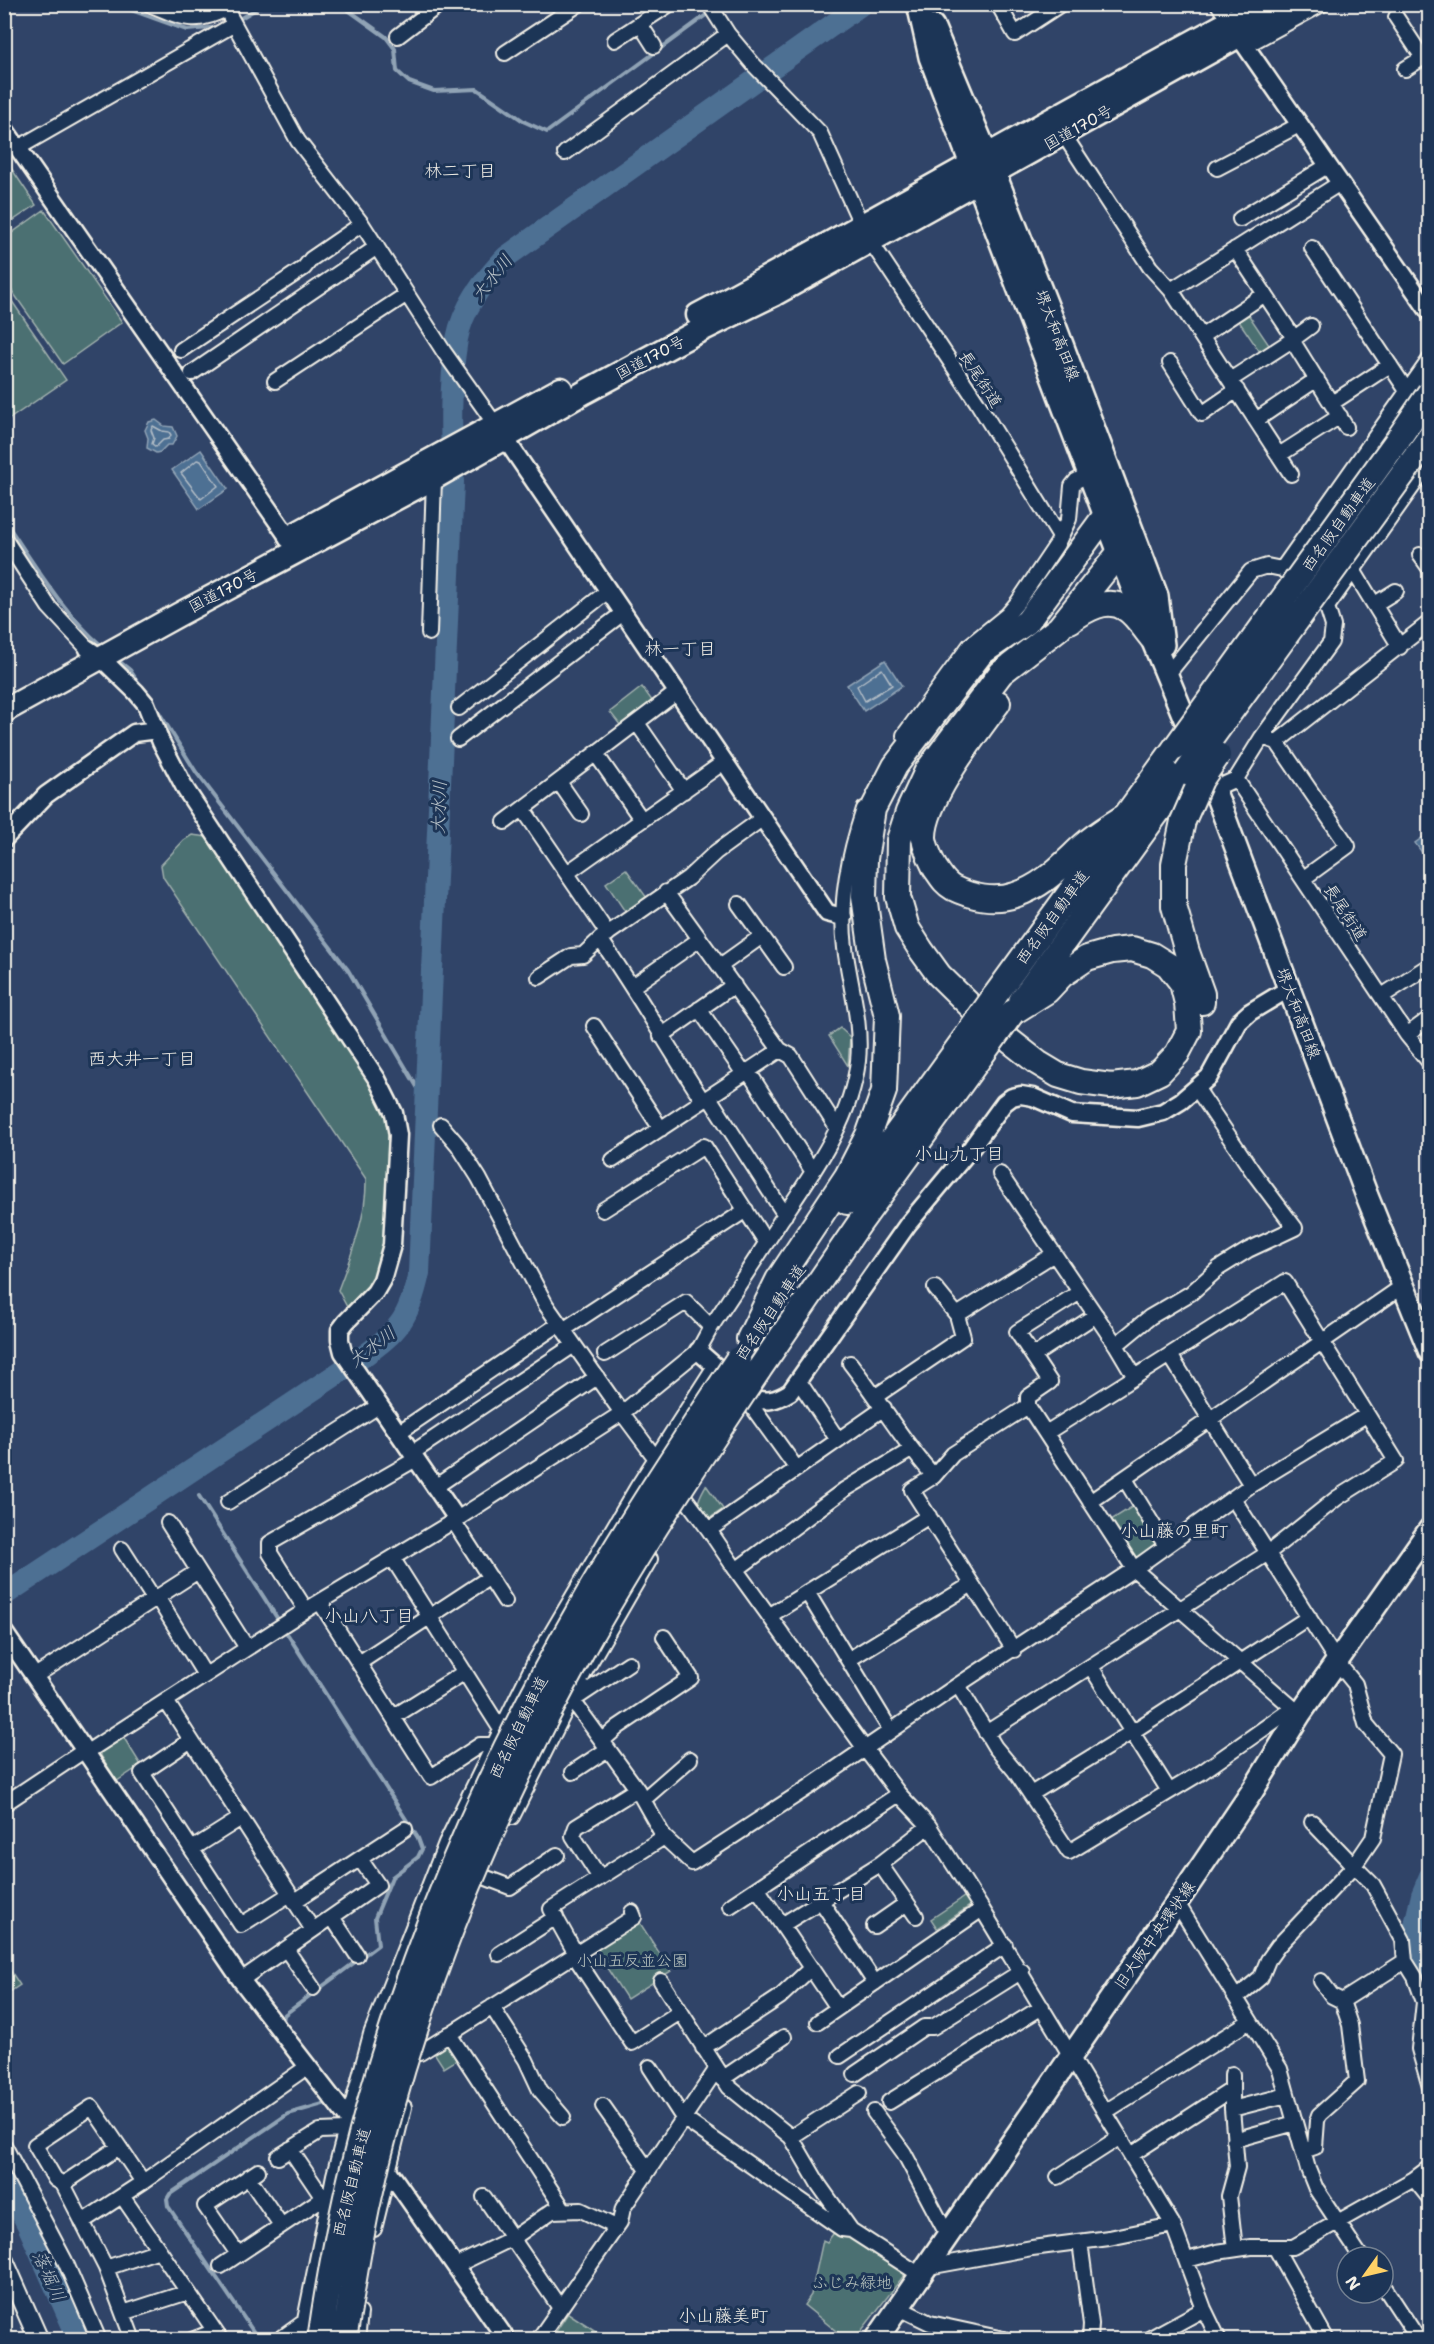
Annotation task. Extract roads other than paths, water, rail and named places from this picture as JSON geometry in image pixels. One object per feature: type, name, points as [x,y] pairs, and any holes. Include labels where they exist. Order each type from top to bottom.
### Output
[{"type":"highway","name":"国道170号","points":[[293,544],[434,478],[469,448],[867,234],[983,169],[1263,4]]},
{"type":"highway","name":"国道170号","points":[[983,169],[1064,135],[1232,21],[1296,4]]},
{"type":"highway","name":"西名阪自動車道","points":[[344,2340],[368,2206],[401,2079],[426,2000],[457,1914],[532,1750],[582,1651],[660,1519],[748,1356],[859,1224],[981,1056],[1003,1005],[1125,816],[1396,442],[1418,391]]},
{"type":"highway","name":"西名阪自動車道","points":[[320,2340],[343,2203],[390,2036],[411,1971],[444,1885],[515,1730],[579,1610],[644,1500],[748,1356],[963,1041],[1003,1005],[1317,607],[1430,437]]},
{"type":"highway","name":"国道170号","points":[[4,711],[95,654],[293,544],[438,454],[469,448]]},
{"type":"highway","points":[[1117,518],[1119,553],[1015,681],[961,755],[929,812],[924,838],[932,862],[946,884],[966,894],[990,898],[1014,896],[1037,885],[1064,865],[1085,844],[1125,816]]},
{"type":"highway","points":[[748,1356],[778,1280],[847,1176],[869,1133],[884,1091],[887,1016],[873,960],[864,896],[865,859],[873,809],[896,766],[981,653],[1003,636],[1027,622],[1117,518]]},
{"type":"highway","points":[[1003,1005],[1047,991],[1062,975],[1087,958],[1112,951],[1132,949],[1152,955],[1168,965],[1182,983],[1187,1003],[1189,1031],[1177,1054],[1160,1072],[1137,1083],[1111,1086],[1081,1082],[1058,1075],[1038,1063],[991,1026],[939,975],[908,928],[898,897],[900,840],[908,812],[927,771],[1001,673],[1087,609],[1111,604],[1126,609],[1151,637]]},
{"type":"highway","points":[[1003,636],[930,743],[896,803],[887,836],[885,863],[888,894],[894,920],[905,947],[925,975],[982,1033],[1038,1076],[1068,1091],[1103,1097],[1124,1096],[1149,1091],[1168,1080],[1193,1053],[1200,1037],[1204,1018],[1202,994],[1174,906],[1174,864],[1183,821],[1201,780],[1317,607]]},
{"type":"highway","name":"国道170号","points":[[4,694],[95,654]]},
{"type":"main road","name":"堺大和高田線","points":[[919,4],[930,57],[983,169],[1117,518]]},
{"type":"main road","name":"堺大和高田線","points":[[983,169],[1089,474],[1117,518],[1157,596],[1167,675]]},
{"type":"main road","name":"堺大和高田線","points":[[1119,553],[1214,789],[1430,1352]]},
{"type":"main road","name":"旧大阪中央環状線","points":[[876,2340],[925,2272],[1253,1790],[1297,1711],[1337,1662],[1430,1529]]},
{"type":"main road","points":[[4,2261],[39,2340]]},
{"type":"street","points":[[149,4],[182,18],[199,20],[230,7],[233,25],[298,141],[362,224],[444,352],[827,913],[843,917]]},
{"type":"street","points":[[398,36],[440,4]]},
{"type":"street","points":[[505,53],[579,4]]},
{"type":"street","points":[[615,40],[670,4]]},
{"type":"street","points":[[998,4],[1015,34],[1060,4]]},
{"type":"street","points":[[1322,4],[1232,21],[1299,125],[1430,313]]},
{"type":"street","name":"長尾街道","points":[[711,8],[728,34],[757,68],[820,133],[867,234],[977,402],[1060,537]]},
{"type":"street","points":[[1396,17],[1426,56],[1405,69]]},
{"type":"street","points":[[640,24],[654,46]]},
{"type":"street","points":[[18,148],[233,25]]},
{"type":"street","points":[[565,153],[728,34]]},
{"type":"street","points":[[1217,168],[1299,125]]},
{"type":"street","points":[[4,129],[293,544]]},
{"type":"street","points":[[1064,135],[1150,267],[1171,290],[1202,336],[1291,474]]},
{"type":"street","points":[[1240,219],[1327,166]]},
{"type":"street","points":[[1171,290],[1340,183]]},
{"type":"street","points":[[181,350],[304,267],[310,259],[362,224]]},
{"type":"street","points":[[192,373],[377,247]]},
{"type":"street","points":[[1312,248],[1390,364],[1418,391]]},
{"type":"street","points":[[1235,249],[1343,422],[1279,455]]},
{"type":"street","points":[[275,381],[407,294]]},
{"type":"street","points":[[1202,336],[1265,294]]},
{"type":"street","points":[[1170,363],[1202,414],[1233,385],[1311,326]]},
{"type":"street","points":[[1282,569],[1418,391],[1430,359]]},
{"type":"street","points":[[1332,404],[1390,364]]},
{"type":"street","points":[[1256,420],[1317,380]]},
{"type":"street","points":[[1317,607],[1353,570],[1430,462]]},
{"type":"street","points":[[4,1804],[306,1610],[456,1521],[622,1413],[698,1352],[711,1327],[813,1172],[851,1096],[858,1062],[859,1035],[845,949],[843,917],[846,877],[854,839],[867,797],[881,769],[970,645],[1007,615],[1018,602],[1069,519],[1072,486],[1089,474]]},
{"type":"street","points":[[429,633],[434,478]]},
{"type":"street","points":[[4,538],[49,607],[141,698],[186,790],[377,1079],[394,1113],[398,1136],[392,1245],[382,1280],[375,1292],[340,1330],[340,1340],[346,1356],[435,1487],[505,1601]]},
{"type":"street","points":[[1420,555],[1430,569]]},
{"type":"street","points":[[1167,675],[1251,571],[1267,566],[1282,569],[1334,626],[1331,642],[1262,737],[1236,779],[1214,789]]},
{"type":"street","points":[[1353,570],[1400,647]]},
{"type":"street","points":[[459,708],[609,591]]},
{"type":"street","points":[[1375,604],[1396,591]]},
{"type":"street","points":[[458,739],[623,613]]},
{"type":"street","points":[[1277,742],[1430,622]]},
{"type":"street","points":[[505,822],[677,692]]},
{"type":"street","points":[[637,723],[684,790]]},
{"type":"street","points":[[4,839],[46,795],[134,733],[157,730]]},
{"type":"street","points":[[1262,737],[1277,742],[1348,846],[1304,878]]},
{"type":"street","points":[[596,754],[642,820]]},
{"type":"street","points":[[567,873],[724,762]]},
{"type":"street","name":"長尾街道","points":[[1236,779],[1407,1035],[1430,1063]]},
{"type":"street","points":[[559,782],[581,814]]},
{"type":"street","points":[[523,809],[567,873],[661,1036],[785,1215]]},
{"type":"street","points":[[539,977],[572,956],[583,955],[604,937],[688,878],[716,852],[763,819]]},
{"type":"street","points":[[666,892],[780,1050],[791,1056],[837,1128]]},
{"type":"street","points":[[739,904],[784,967]]},
{"type":"street","points":[[720,966],[762,936]]},
{"type":"street","points":[[633,986],[700,939]]},
{"type":"street","points":[[1382,996],[1430,965]]},
{"type":"street","points":[[661,1036],[734,985]]},
{"type":"street","points":[[749,1399],[759,1401],[781,1398],[790,1392],[908,1224],[972,1148],[1004,1103],[1012,1097],[1021,1095],[1033,1097],[1072,1114],[1138,1118],[1163,1112],[1197,1089],[1209,1077],[1239,1022],[1250,1012],[1290,988]]},
{"type":"street","points":[[699,1009],[746,1073],[813,1172]]},
{"type":"street","points":[[1407,1035],[1430,1018]]},
{"type":"street","points":[[594,1026],[661,1129]]},
{"type":"street","points":[[613,1160],[780,1050]]},
{"type":"street","points":[[1116,1345],[1150,1317],[1191,1293],[1219,1268],[1248,1250],[1295,1228],[1253,1172],[1197,1089]]},
{"type":"street","points":[[441,1125],[458,1145],[478,1178],[546,1305],[561,1327],[687,1499],[864,1749],[899,1794],[929,1826],[1022,1971],[1173,2225],[1204,2310],[1219,2340]]},
{"type":"street","points":[[603,1210],[704,1146],[766,1242]]},
{"type":"street","points":[[1000,1174],[1116,1345],[1135,1377]]},
{"type":"street","points":[[398,1432],[746,1210]]},
{"type":"street","points":[[957,1315],[1054,1254]]},
{"type":"street","points":[[986,1733],[1268,1553],[1337,1498],[1396,1461],[1285,1282],[1046,1433]]},
{"type":"street","points":[[1090,1502],[1403,1286]]},
{"type":"street","points":[[876,1396],[963,1337],[957,1315],[935,1288]]},
{"type":"street","points":[[958,1685],[986,1733],[1031,1794],[1069,1852],[1202,1773],[1297,1711],[1134,1569],[1028,1406],[1028,1397],[1050,1382],[1017,1332],[1080,1292]]},
{"type":"street","points":[[605,1354],[686,1302],[711,1327]]},
{"type":"street","points":[[1033,1356],[1096,1315]]},
{"type":"street","points":[[306,1610],[270,1553],[270,1543],[414,1456],[574,1345]]},
{"type":"street","points":[[698,1352],[749,1399],[796,1469]]},
{"type":"street","points":[[1170,1354],[1251,1485]]},
{"type":"street","points":[[850,1363],[876,1396],[911,1450],[934,1476]]},
{"type":"street","points":[[301,2340],[326,2200],[371,2034],[446,1843],[535,1661],[582,1578],[715,1366]]},
{"type":"street","points":[[435,1487],[597,1377]]},
{"type":"street","points":[[798,1380],[838,1440]]},
{"type":"street","points":[[357,2340],[370,2247],[420,2053],[484,1877],[547,1743],[626,1598],[749,1399]]},
{"type":"street","points":[[228,1502],[380,1405]]},
{"type":"street","points":[[1014,1650],[912,1490],[934,1476],[953,1454],[1028,1406]]},
{"type":"street","points":[[709,1530],[884,1408]]},
{"type":"street","points":[[572,1700],[640,1795],[664,1837],[692,1863],[1134,1569],[1251,1485],[1366,1415]]},
{"type":"street","points":[[736,1570],[844,1491],[911,1450]]},
{"type":"street","points":[[1125,1479],[1166,1546]]},
{"type":"street","points":[[1233,1498],[1337,1662],[1355,1684],[1366,1724],[1391,1754],[1373,1838],[1354,1866],[1278,1946],[1268,1960],[1261,1977],[1236,1998]]},
{"type":"street","points":[[769,1616],[929,1516]]},
{"type":"street","points":[[168,1523],[247,1648]]},
{"type":"street","points":[[122,1549],[206,1675]]},
{"type":"street","points":[[393,1558],[501,1728]]},
{"type":"street","points":[[35,1676],[198,1570]]},
{"type":"street","points":[[359,1663],[490,1577]]},
{"type":"street","points":[[848,1660],[972,1584]]},
{"type":"street","points":[[807,1592],[891,1731]]},
{"type":"street","points":[[320,1602],[431,1777],[480,1745],[492,1745]]},
{"type":"street","points":[[1031,1794],[1132,1732],[1309,1617]]},
{"type":"street","points":[[4,1632],[241,1980],[331,2098],[346,2125],[388,2170],[455,2266],[499,2336]]},
{"type":"street","points":[[573,1772],[605,1745],[618,1727],[691,1678],[664,1637]]},
{"type":"street","points":[[572,1700],[629,1663]]},
{"type":"street","points":[[1091,1667],[1169,1791]]},
{"type":"street","points":[[393,1717],[465,1672]]},
{"type":"street","points":[[166,1701],[313,1930]]},
{"type":"street","points":[[191,1740],[142,1773],[241,1925],[360,1858],[405,1829]]},
{"type":"street","points":[[600,1878],[573,1836],[576,1827],[640,1795],[690,1759]]},
{"type":"street","points":[[730,1906],[899,1794]]},
{"type":"street","points":[[192,1849],[241,1818]]},
{"type":"street","points":[[1312,1822],[1373,1885],[1403,1940],[1405,1961],[1415,1977],[1424,2002],[1419,2049],[1430,2087]]},
{"type":"street","points":[[782,1925],[880,1864],[929,1826]]},
{"type":"street","points":[[664,1837],[551,1909],[575,1955],[632,2043],[680,2012]]},
{"type":"street","points":[[484,1877],[510,1887],[557,1855]]},
{"type":"street","points":[[241,1980],[378,1886],[360,1858]]},
{"type":"street","points":[[880,1864],[916,1916]]},
{"type":"street","points":[[757,1888],[838,2008]]},
{"type":"street","points":[[821,1901],[875,1983]]},
{"type":"street","points":[[874,1926],[907,1903]]},
{"type":"street","points":[[1177,1903],[1280,2069],[1316,2189],[1352,2245]]},
{"type":"street","points":[[818,2022],[982,1909]]},
{"type":"street","points":[[420,2053],[634,1917],[632,1912]]},
{"type":"street","points":[[332,1917],[357,1955]]},
{"type":"street","points":[[499,1954],[556,1917]]},
{"type":"street","points":[[840,2056],[1005,1945]]},
{"type":"street","points":[[286,1949],[313,1988]]},
{"type":"street","points":[[1342,2001],[1405,1961]]},
{"type":"street","points":[[703,2049],[780,1998],[811,1968]]},
{"type":"street","points":[[855,2074],[924,2027],[933,2027],[1022,1971]]},
{"type":"street","points":[[661,1981],[719,2074],[729,2087],[791,2137],[819,2185],[851,2230]]},
{"type":"street","points":[[1304,2151],[1315,2147],[1319,2115],[1357,2081],[1350,2025],[1342,2001],[1332,1996],[1321,1981]]},
{"type":"street","points":[[492,2007],[526,2060],[540,2090],[563,2117]]},
{"type":"street","points":[[889,2102],[1042,2007]]},
{"type":"street","points":[[1105,2112],[1250,2021]]},
{"type":"street","points":[[449,2034],[564,2210]]},
{"type":"street","points":[[538,2340],[620,2222],[622,2208],[683,2118],[719,2074],[784,2037]]},
{"type":"street","points":[[82,2222],[307,2067]]},
{"type":"street","points":[[650,2067],[683,2118],[842,2229],[851,2230],[925,2272],[1032,2248],[1080,2242],[1173,2225]]},
{"type":"street","points":[[1232,2074],[1232,2109],[1237,2167],[1229,2196],[1234,2249]]},
{"type":"street","points":[[1131,2155],[1231,2090]]},
{"type":"street","points":[[791,2137],[859,2092]]},
{"type":"street","points":[[1232,2109],[1287,2096]]},
{"type":"street","points":[[603,2106],[648,2170]]},
{"type":"street","points":[[133,2340],[106,2268],[63,2184],[55,2179],[35,2145],[92,2107],[143,2182]]},
{"type":"street","points":[[874,2112],[904,2153],[948,2236]]},
{"type":"street","points":[[1234,2140],[1295,2123]]},
{"type":"street","points":[[278,2157],[320,2131],[346,2125]]},
{"type":"street","points":[[1058,2177],[1120,2138]]},
{"type":"street","points":[[4,2145],[65,2261],[99,2340]]},
{"type":"street","points":[[63,2184],[119,2147]]},
{"type":"street","points":[[290,2149],[326,2200]]},
{"type":"street","points":[[1187,2260],[1234,2249],[1293,2247],[1337,2224],[1414,2179],[1430,2167]]},
{"type":"street","points":[[238,2254],[205,2206],[253,2174],[281,2225]]},
{"type":"street","points":[[1414,2179],[1430,2199]]},
{"type":"street","points":[[122,2196],[218,2335],[192,2340]]},
{"type":"street","points":[[484,2197],[561,2308]]},
{"type":"street","points":[[221,2266],[281,2225],[326,2200]]},
{"type":"street","points":[[455,2266],[513,2238],[552,2211],[580,2210],[616,2227]]},
{"type":"street","points":[[1080,2242],[1091,2325],[1090,2340]]},
{"type":"street","points":[[1275,2247],[1327,2340]]},
{"type":"street","points":[[106,2268],[159,2250]]},
{"type":"street","points":[[123,2313],[188,2292]]},
{"type":"street","points":[[1395,2302],[1419,2340]]},
{"type":"street","points":[[899,2308],[930,2323],[1005,2339]]},
{"type":"street","points":[[1147,2340],[1204,2310]]},
{"type":"street","points":[[279,2340],[304,2322]]},
{"type":"water","points":[[156,420],[164,426],[173,427],[177,436],[172,445],[167,445],[156,453],[147,448],[148,438],[145,430],[149,422]]},
{"type":"water","points":[[201,450],[228,489],[199,509],[172,470]]},
{"type":"water","points":[[885,660],[902,686],[864,711],[847,685]]},
{"type":"water","points":[[1429,833],[1429,862],[1415,843]]},
{"type":"waterway","points":[[115,4],[187,30],[221,27]]},
{"type":"waterway","points":[[236,21],[264,4]]},
{"type":"waterway","points":[[340,4],[386,37],[395,49],[397,71],[409,82],[434,91],[477,89],[525,122],[547,132],[721,4]]},
{"type":"waterway","name":"大水川","points":[[4,1595],[361,1358],[385,1340],[406,1313],[419,1273],[453,482],[452,393],[454,357],[460,327],[469,305],[506,257],[862,4]]},
{"type":"waterway","points":[[4,520],[74,619],[103,647]]},
{"type":"waterway","points":[[115,658],[130,670],[142,688]]},
{"type":"waterway","points":[[155,706],[196,772],[348,970],[426,1102]]},
{"type":"waterway","points":[[199,1496],[418,1838],[422,1849],[418,1857],[392,1877],[375,1918],[378,1945],[284,2015],[283,2022]]},
{"type":"waterway","points":[[1430,1876],[1422,1895],[1410,1946],[1411,1961],[1427,1988],[1430,2003]]},
{"type":"waterway","points":[[1430,2010],[1427,2037],[1430,2063]]},
{"type":"waterway","points":[[259,2340],[168,2206],[167,2199],[170,2194],[288,2114],[328,2101]]},
{"type":"waterway","name":"落堀川","points":[[4,2180],[28,2225],[79,2340]]},
{"type":"district","name":"林二丁目","points":[[460,171]]},
{"type":"district","name":"林一丁目","points":[[680,649]]},
{"type":"district","name":"西大井一丁目","points":[[142,1059]]},
{"type":"district","name":"小山九丁目","points":[[959,1154]]},
{"type":"district","name":"小山藤の里町","points":[[1174,1531]]},
{"type":"district","name":"小山八丁目","points":[[369,1616]]},
{"type":"district","name":"小山五丁目","points":[[821,1894]]},
{"type":"district","name":"小山藤美町","points":[[723,2316]]},
{"type":"park label","name":"小山五反並公園","points":[[632,1960]]},
{"type":"park label","name":"ふじみ緑地","points":[[852,2282]]}]
